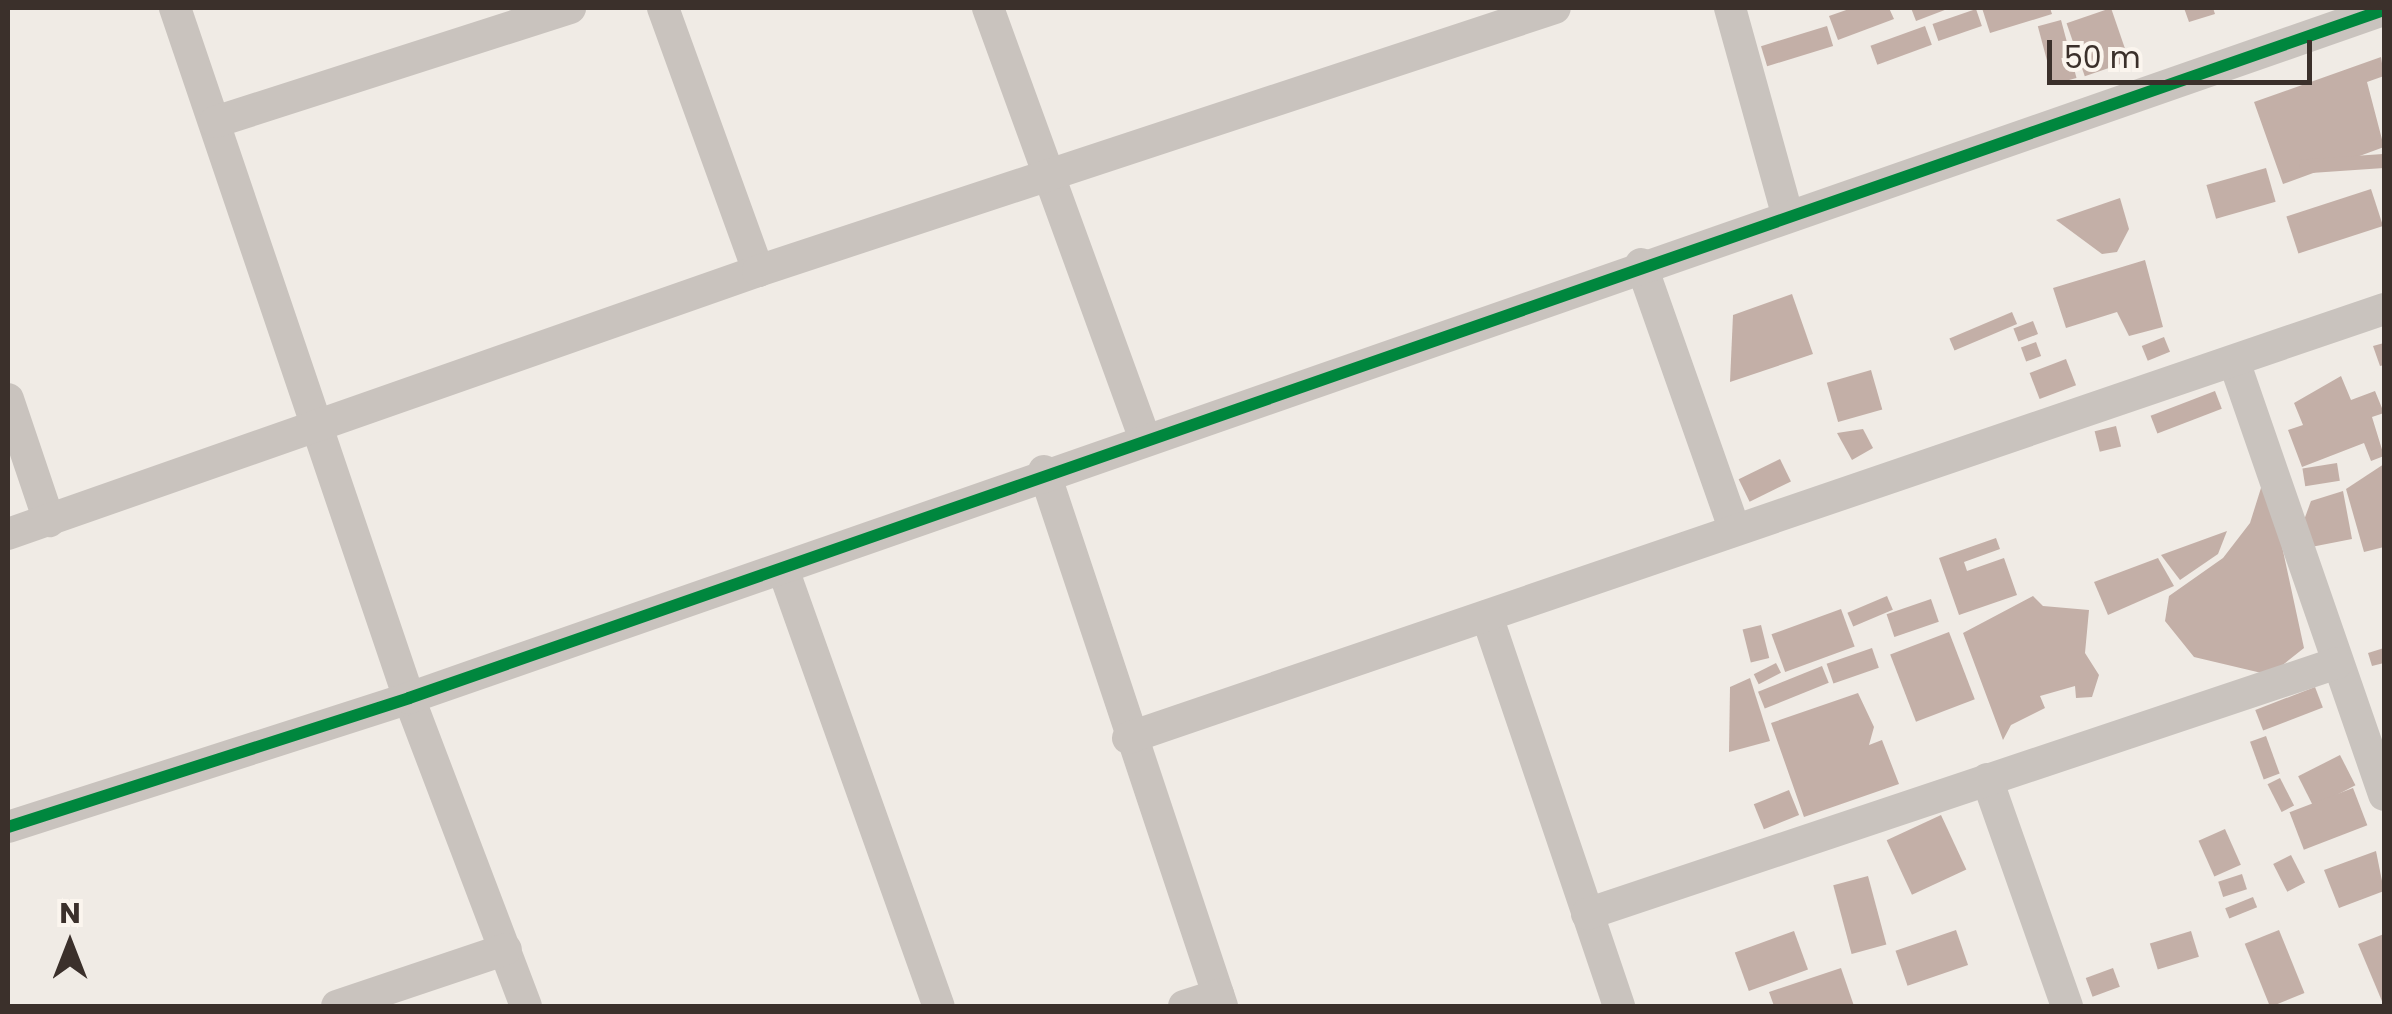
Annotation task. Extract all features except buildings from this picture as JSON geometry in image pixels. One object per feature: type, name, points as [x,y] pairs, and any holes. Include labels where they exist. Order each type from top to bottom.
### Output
[{"type":"street","points":[[174,8],[409,698],[526,1006]]},
{"type":"street","points":[[215,122],[570,8]]},
{"type":"street","points":[[663,8],[758,271]]},
{"type":"street","points":[[988,8],[1046,179],[1144,437]]},
{"type":"street","points":[[8,534],[317,429],[758,271],[1555,8]]},
{"type":"street","points":[[1730,8],[1787,213]]},
{"type":"street","points":[[8,827],[409,698],[783,570],[1044,471],[2384,10]]},
{"type":"street","points":[[1641,264],[1734,528]]},
{"type":"street","points":[[1128,738],[1734,528],[2235,364],[2384,308]]},
{"type":"street","points":[[2235,364],[2384,795]]},
{"type":"street","points":[[8,399],[48,521]]},
{"type":"street","points":[[1044,471],[1128,738],[1220,1001],[1184,1006]]},
{"type":"street","points":[[783,570],[939,1006]]},
{"type":"street","points":[[1487,616],[1619,1006]]},
{"type":"street","points":[[1586,914],[2337,663]]},
{"type":"street","points":[[1987,779],[2068,1006]]},
{"type":"street","points":[[337,1006],[506,949]]},
{"type":"cycle path","points":[[8,827],[409,698],[2384,10]]}]
